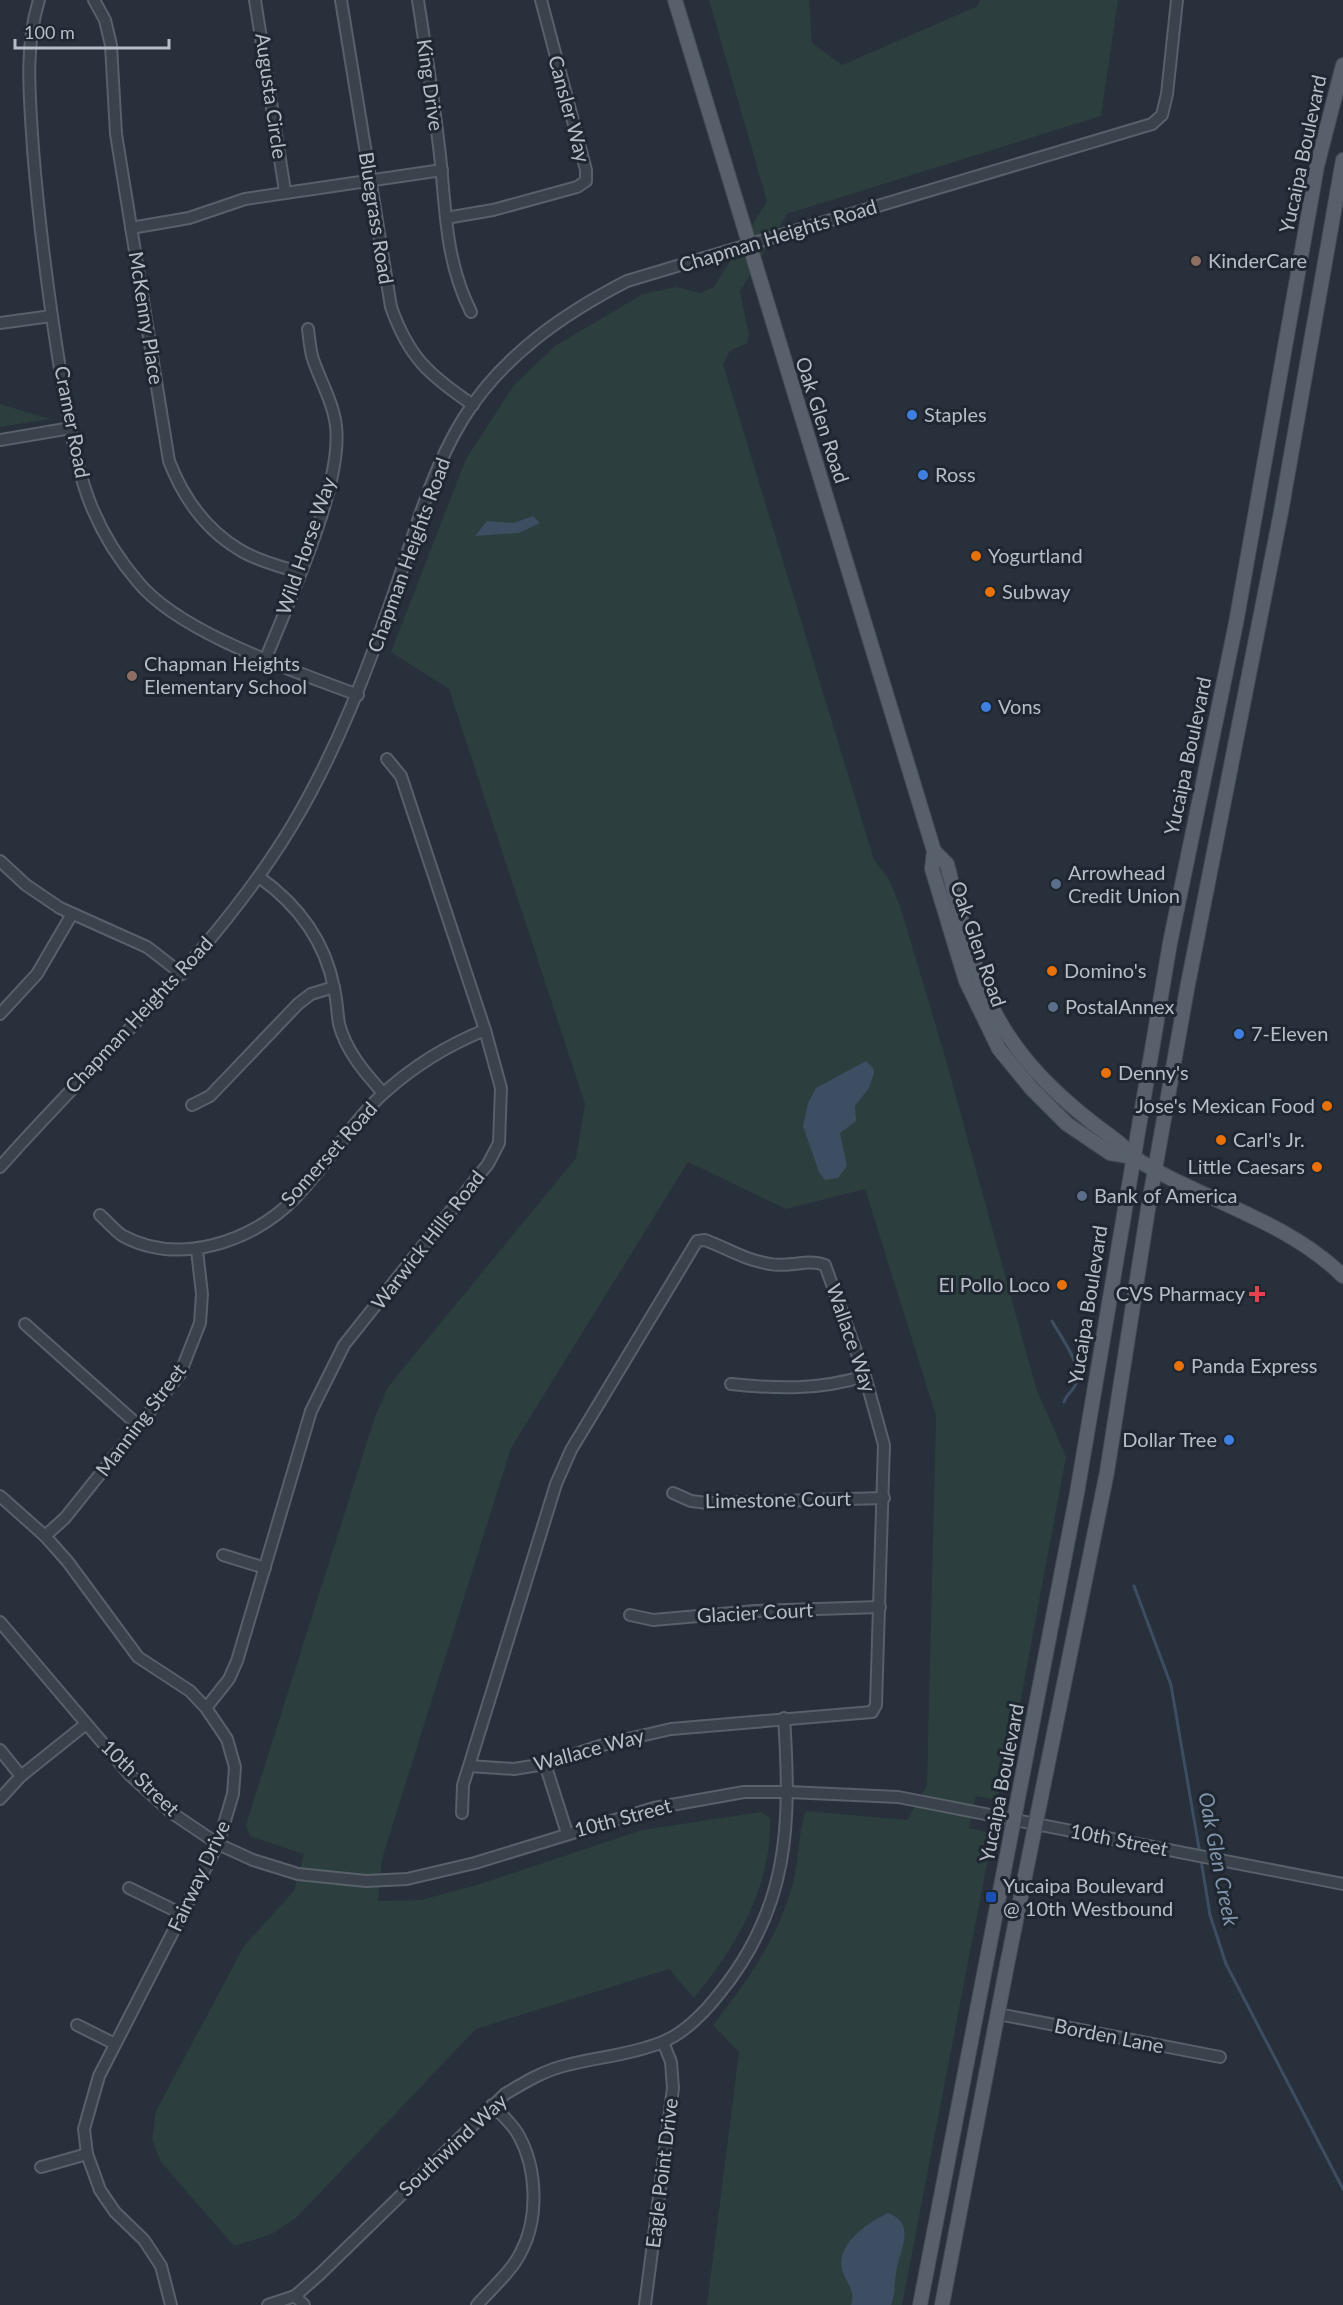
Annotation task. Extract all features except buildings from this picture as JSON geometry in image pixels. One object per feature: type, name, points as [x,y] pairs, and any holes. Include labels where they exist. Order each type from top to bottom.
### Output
[{"type":"main road","name":"Oak Glen Road","points":[[675,0],[934,851],[947,864],[982,980],[1002,1024],[1020,1050],[1064,1101],[1089,1122],[1117,1140],[1133,1157],[1156,1171],[1275,1228],[1317,1254],[1343,1276]]},
{"type":"main road","name":"Yucaipa Boulevard","points":[[920,2305],[1016,1820],[1077,1493],[1170,943],[1236,622],[1317,166],[1343,65]]},
{"type":"main road","name":"Yucaipa Boulevard","points":[[942,2305],[1107,1472],[1188,989],[1281,512],[1343,160]]},
{"type":"street","name":"Cramer Road","points":[[39,0],[28,78],[40,246],[71,428],[82,478],[93,510],[113,549],[140,584],[170,610],[203,631],[358,695]]},
{"type":"street","name":"McKenny Place","points":[[94,0],[105,20],[111,45],[116,135],[169,461],[178,483],[212,530],[241,551],[300,573]]},
{"type":"street","name":"Augusta Circle","points":[[255,0],[285,191]]},
{"type":"street","name":"Bluegrass Road","points":[[341,0],[354,68],[368,180],[386,288],[398,328],[408,346],[437,381],[473,405]]},
{"type":"street","name":"King Drive","points":[[418,0],[433,90],[449,253],[457,285],[471,312]]},
{"type":"street","name":"Cansler Way","points":[[446,218],[493,210],[577,187],[586,181],[586,170],[541,0]]},
{"type":"street","name":"Chapman Heights Road","points":[[0,1167],[182,974],[259,877],[329,759],[358,695],[432,483],[462,421],[503,369],[538,335],[578,306],[627,281],[748,242],[971,180],[1152,124],[1162,115],[1167,94],[1177,0]]},
{"type":"street","points":[[131,228],[189,218],[222,205],[285,191],[442,170]]},
{"type":"street","points":[[0,322],[51,316]]},
{"type":"street","name":"Wild Horse Way","points":[[266,658],[300,573],[332,478],[336,445],[334,412],[312,355],[308,329]]},
{"type":"street","points":[[0,440],[71,428]]},
{"type":"street","name":"Warwick Hills Road","points":[[206,1708],[229,1679],[237,1661],[311,1411],[332,1366],[344,1345],[488,1164],[498,1143],[501,1088],[485,1030],[401,776],[387,759]]},
{"type":"street","points":[[0,861],[26,885],[72,914],[147,947],[182,974]]},
{"type":"street","points":[[259,877],[293,905],[304,919],[325,957],[334,987],[340,1025],[349,1047],[360,1068],[384,1093]]},
{"type":"street","points":[[0,1014],[37,974],[57,944],[72,914]]},
{"type":"street","points":[[192,1105],[210,1096],[298,1004],[311,994],[334,987]]},
{"type":"street","name":"Somerset Road","points":[[100,1215],[123,1236],[163,1249],[197,1250],[247,1233],[293,1201],[384,1093],[446,1047],[485,1030]]},
{"type":"street","name":"Wallace Way","points":[[462,1813],[463,1785],[556,1484],[571,1450],[697,1242],[705,1240],[738,1257],[773,1265],[814,1260],[825,1264],[865,1376],[884,1445],[876,1705],[872,1712],[862,1715],[784,1718],[670,1729],[606,1744],[545,1764],[514,1769],[469,1766]]},
{"type":"street","name":"Manning Street","points":[[45,1536],[65,1518],[180,1374],[200,1323],[202,1294],[197,1250]]},
{"type":"street","points":[[25,1324],[139,1426]]},
{"type":"street","points":[[731,1384],[776,1389],[815,1388],[865,1376]]},
{"type":"street","name":"Limestone Court","points":[[673,1493],[691,1501],[708,1503],[884,1498]]},
{"type":"street","name":"Fairway Drive","points":[[0,1496],[45,1536],[86,1584],[138,1657],[190,1691],[206,1708],[227,1739],[235,1767],[233,1794],[218,1844],[115,2044],[90,2103],[84,2129],[87,2154],[100,2190],[115,2212],[144,2240],[161,2266],[171,2305]]},
{"type":"street","points":[[223,1555],[265,1568]]},
{"type":"street","name":"Glacier Court","points":[[630,1615],[653,1620],[755,1611],[880,1607]]},
{"type":"street","name":"10th Street","points":[[0,1622],[129,1774],[172,1813],[218,1844],[253,1860],[298,1874],[366,1881],[407,1879],[438,1873],[654,1808],[744,1792],[789,1792],[897,1797],[1343,1884]]},
{"type":"street","name":"Southwind Way","points":[[268,2305],[295,2296],[492,2105],[533,2078],[564,2065],[632,2052],[663,2042],[705,2012],[729,1982],[756,1937],[773,1898],[784,1851],[789,1792],[784,1718]]},
{"type":"street","points":[[0,1799],[21,1776],[86,1724]]},
{"type":"street","points":[[0,1750],[21,1776]]},
{"type":"street","points":[[545,1764],[567,1833]]},
{"type":"street","points":[[129,1888],[182,1914]]},
{"type":"street","name":"Borden Lane","points":[[998,2014],[1220,2057]]},
{"type":"street","points":[[77,2025],[115,2044]]},
{"type":"street","name":"Eagle Point Drive","points":[[645,2305],[673,2088],[671,2062],[663,2042]]},
{"type":"street","points":[[477,2305],[521,2253],[530,2226],[534,2193],[530,2163],[519,2135],[492,2105]]},
{"type":"street","points":[[41,2168],[87,2154]]},
{"type":"street","points":[[295,2296],[304,2305]]},
{"type":"shaded area","points":[[709,0],[809,0],[812,43],[842,65],[978,6],[980,0],[1118,0],[1101,116],[787,214],[740,291],[749,335],[747,343],[730,351],[723,364],[874,860],[889,879],[900,906],[944,1053],[1036,1388],[1066,1457],[1004,1789],[991,1799],[976,1796],[969,1828],[986,1832],[990,1848],[902,2305],[707,2305],[739,2052],[713,2025],[750,1974],[780,1920],[794,1879],[802,1823],[806,1811],[907,1820],[927,1785],[936,1416],[865,1189],[786,1209],[688,1162],[511,1448],[382,1859],[378,1901],[421,1900],[480,1884],[642,1830],[761,1812],[770,1818],[765,1868],[748,1915],[724,1958],[694,1998],[669,1969],[476,2029],[296,2218],[270,2235],[234,2246],[161,2162],[152,2140],[156,2111],[244,1946],[294,1891],[304,1854],[250,1836],[246,1825],[375,1417],[388,1387],[576,1158],[585,1104],[449,689],[391,652],[466,459],[514,385],[555,346],[643,294],[676,287],[700,293],[714,287],[767,201]]},
{"type":"shaded area","points":[[0,404],[50,419],[0,427]]},
{"type":"water","points":[[533,516],[540,523],[519,533],[475,536],[487,521],[514,523]]},
{"type":"water","points":[[866,1061],[873,1068],[874,1073],[869,1088],[855,1106],[856,1121],[840,1133],[847,1166],[838,1178],[825,1180],[819,1172],[803,1126],[808,1103],[816,1088]]},
{"type":"water","points":[[888,2213],[902,2223],[904,2229],[891,2305],[851,2305],[852,2292],[841,2265],[842,2255],[853,2237],[870,2223]]},
{"type":"waterway","name":"Oak Glen Creek","points":[[1052,1321],[1070,1351],[1076,1367],[1076,1383],[1064,1402]]},
{"type":"waterway","name":"Oak Glen Creek","points":[[1134,1586],[1171,1685],[1200,1854]]},
{"type":"waterway","name":"Oak Glen Creek","points":[[1201,1860],[1210,1915],[1226,1964],[1343,2189]]},
{"type":"place","name":"KinderCare","points":[[1196,261]]},
{"type":"place","name":"Staples","points":[[912,415]]},
{"type":"place","name":"Ross","points":[[923,475]]},
{"type":"place","name":"Yogurtland","points":[[976,556]]},
{"type":"place","name":"Subway","points":[[990,592]]},
{"type":"place","name":"Chapman Heights Elementary School","points":[[132,676]]},
{"type":"place","name":"Vons","points":[[986,707]]},
{"type":"place","name":"Arrowhead Credit Union","points":[[1056,884]]},
{"type":"place","name":"Domino's","points":[[1052,971]]},
{"type":"place","name":"PostalAnnex","points":[[1053,1007]]},
{"type":"place","name":"7-Eleven","points":[[1239,1034]]},
{"type":"place","name":"Denny's","points":[[1106,1073]]},
{"type":"place","name":"Jose's Mexican Food","points":[[1327,1106]]},
{"type":"place","name":"Carl's Jr.","points":[[1221,1140]]},
{"type":"place","name":"Little Caesars","points":[[1317,1167]]},
{"type":"place","name":"Bank of America","points":[[1082,1196]]},
{"type":"place","name":"El Pollo Loco","points":[[1062,1285]]},
{"type":"place","name":"CVS Pharmacy","points":[[1257,1294]]},
{"type":"place","name":"Panda Express","points":[[1179,1366]]},
{"type":"place","name":"Dollar Tree","points":[[1229,1440]]},
{"type":"place","name":"Yucaipa Boulevard @ 10th Westbound","points":[[991,1897]]}]
